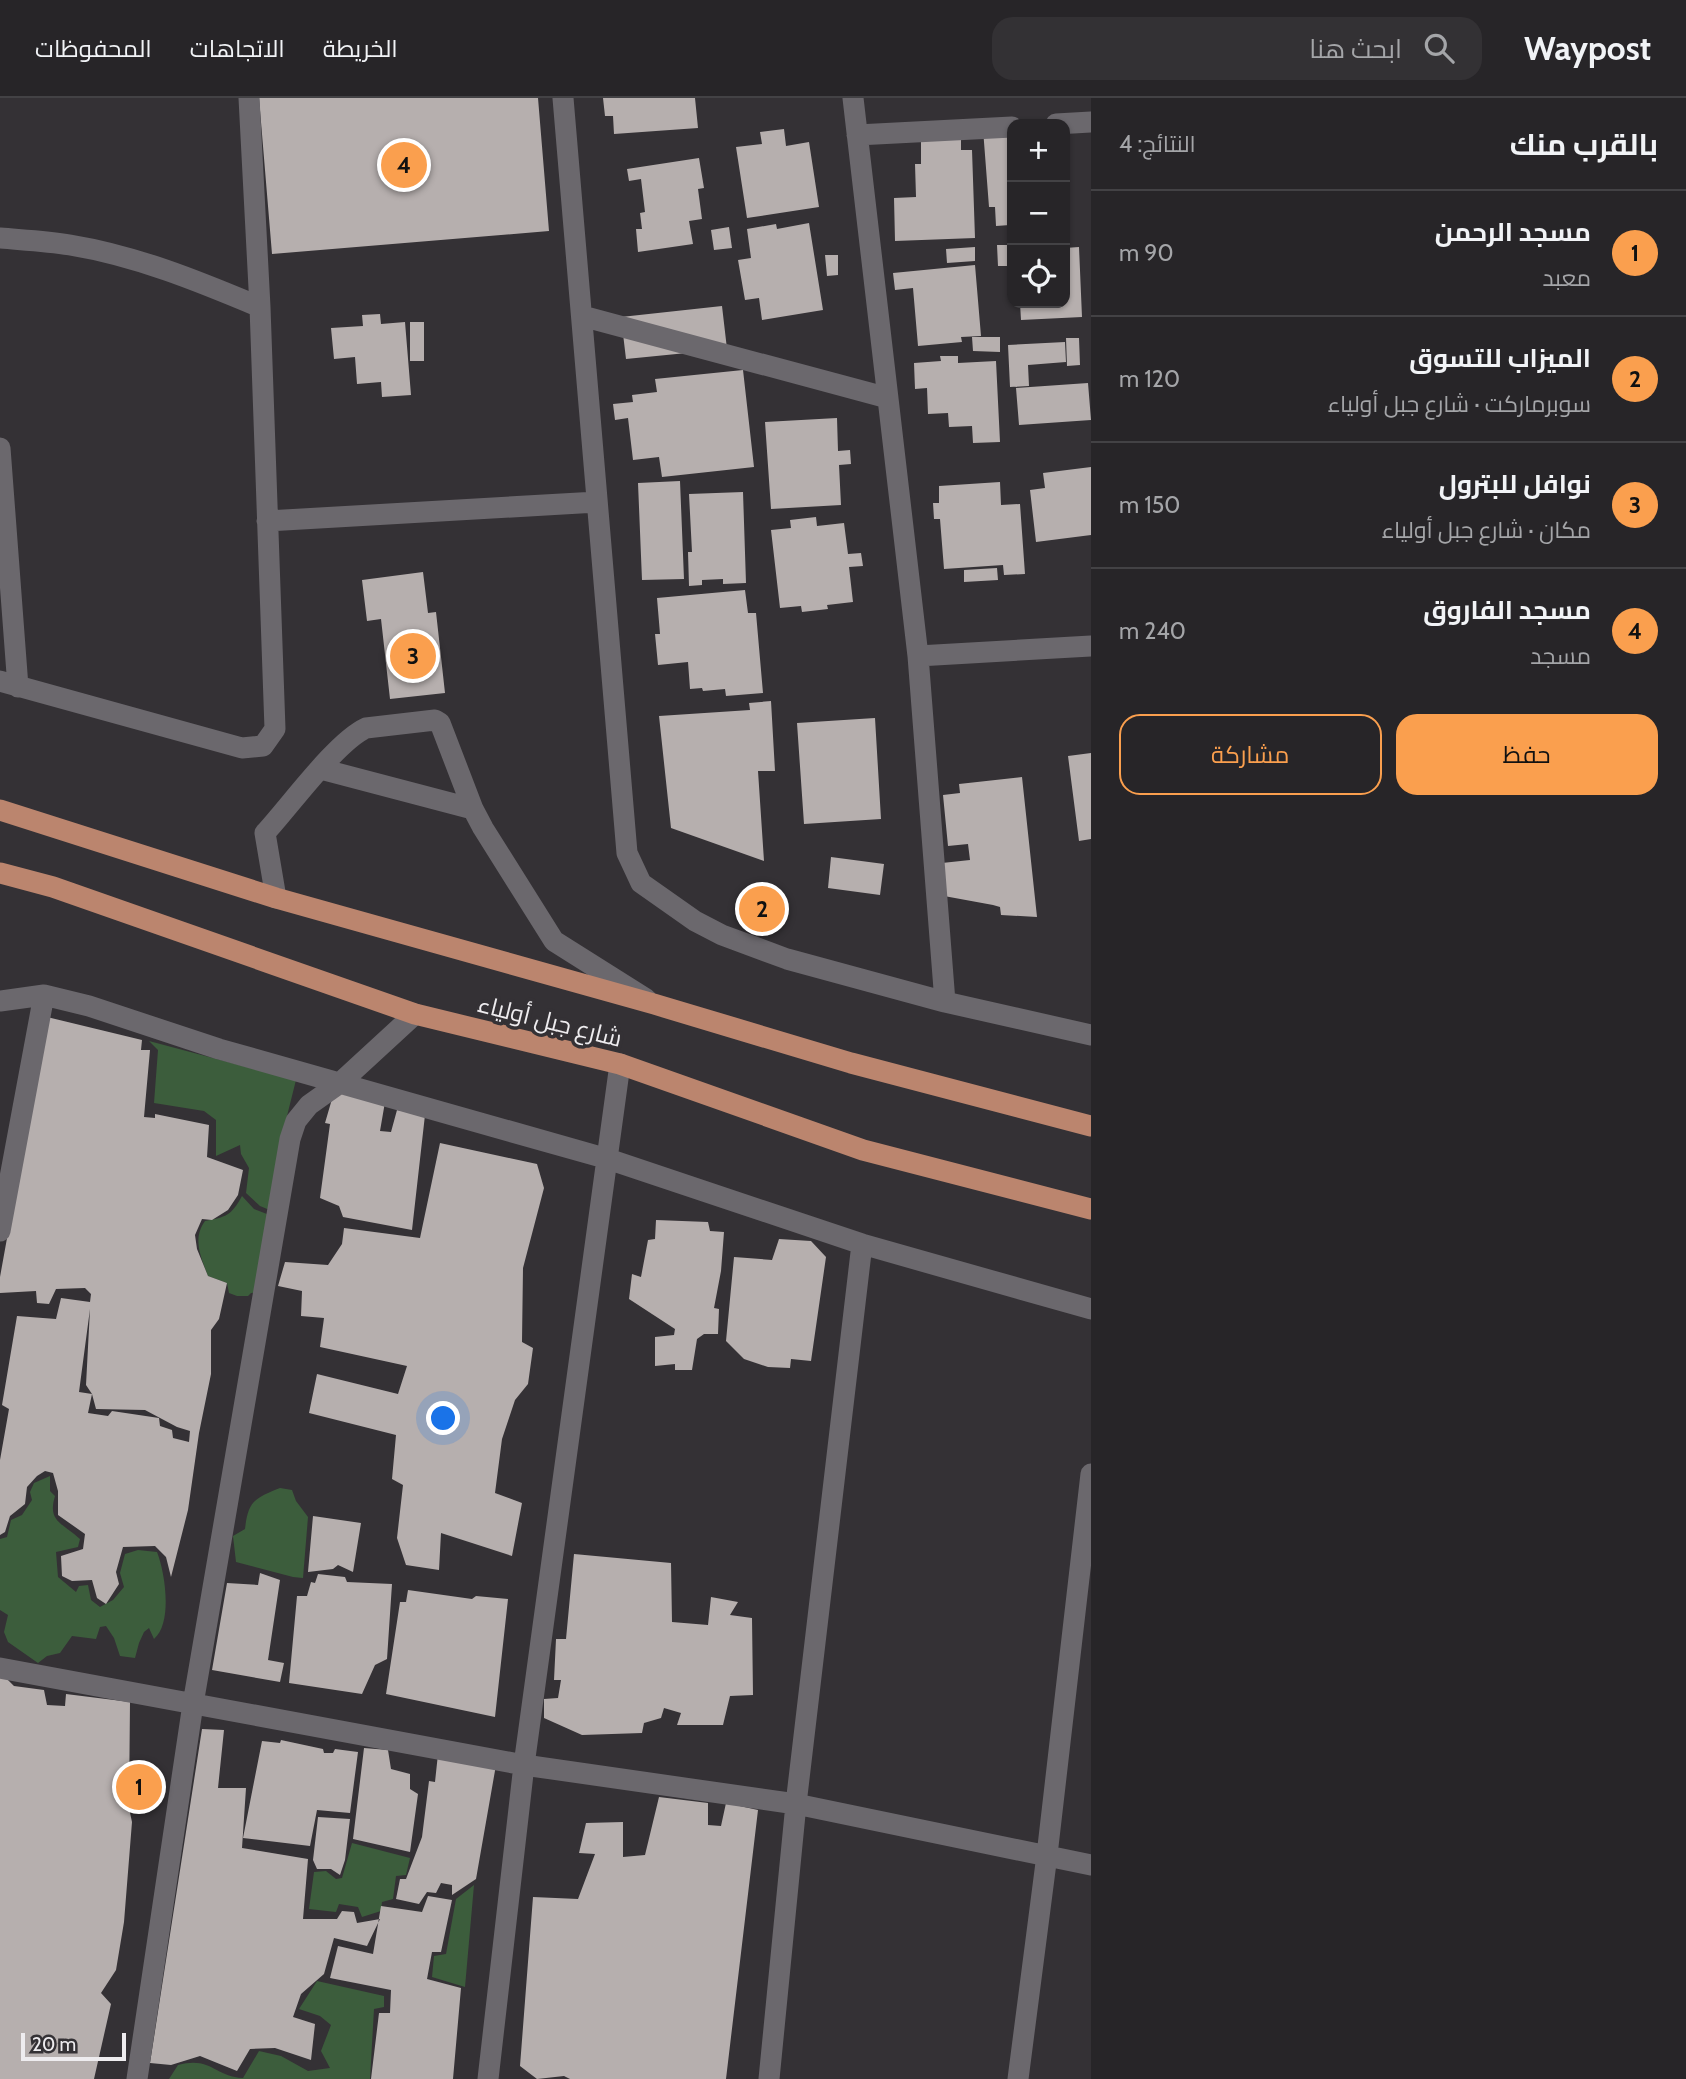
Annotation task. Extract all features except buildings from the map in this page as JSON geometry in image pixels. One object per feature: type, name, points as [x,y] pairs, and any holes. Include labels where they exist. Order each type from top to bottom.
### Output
[{"type":"main road","name":"شارع جبل أولياء","points":[[0,810],[276,898],[654,1004],[851,1063],[1091,1126]]},
{"type":"main road","name":"شارع جبل أولياء","points":[[0,873],[53,887],[415,1014],[620,1064],[863,1150],[1091,1209]]},
{"type":"street","points":[[0,448],[9,684],[242,748],[263,746],[275,729],[260,307],[249,98]]},
{"type":"street","points":[[563,98],[626,853],[641,883],[695,922],[787,959],[945,1002],[1091,1035]]},
{"type":"street","points":[[853,98],[918,656],[945,1002]]},
{"type":"street","points":[[1070,123],[1091,122]]},
{"type":"street","points":[[857,135],[1007,127]]},
{"type":"street","points":[[0,238],[69,245],[118,256],[178,273],[260,307]]},
{"type":"street","points":[[582,316],[888,398]]},
{"type":"street","points":[[267,521],[597,502]]},
{"type":"street","points":[[918,656],[1091,646]]},
{"type":"street","points":[[276,898],[265,833],[321,769],[358,732],[366,728],[435,720],[440,723],[473,809],[511,875],[554,941],[654,1004]]},
{"type":"street","points":[[321,769],[473,809]]},
{"type":"street","points":[[0,1231],[44,995]]},
{"type":"street","points":[[0,1001],[44,995],[89,1006],[219,1049],[608,1159],[862,1244],[1091,1309]]},
{"type":"street","points":[[137,2079],[193,1704],[290,1139],[296,1121],[309,1105],[340,1083],[415,1014]]},
{"type":"street","points":[[488,2079],[524,1765],[620,1064]]},
{"type":"street","points":[[769,2079],[796,1804],[862,1244]]},
{"type":"street","points":[[1018,2079],[1091,1474]]},
{"type":"street","points":[[0,1668],[524,1765],[796,1804],[1091,1865]]},
{"type":"green space","points":[[149,1041],[296,1080],[286,1120],[272,1211],[260,1206],[246,1193],[249,1168],[241,1154],[240,1145],[216,1156],[216,1120],[204,1111],[154,1103],[158,1050]]},
{"type":"green space","points":[[242,1196],[254,1209],[272,1216],[260,1292],[248,1296],[229,1293],[227,1283],[208,1276],[198,1241],[205,1221],[227,1214],[235,1208]]},
{"type":"green space","points":[[50,1476],[50,1491],[55,1496],[55,1517],[80,1539],[78,1547],[56,1552],[58,1577],[76,1592],[79,1586],[88,1585],[91,1600],[100,1607],[113,1600],[124,1587],[120,1573],[125,1554],[138,1550],[157,1552],[165,1584],[164,1621],[154,1639],[149,1628],[144,1632],[135,1658],[120,1656],[114,1638],[106,1626],[100,1627],[96,1639],[72,1636],[60,1653],[47,1656],[38,1663],[8,1642],[4,1632],[8,1615],[0,1610],[0,1539],[7,1537],[11,1520],[22,1515],[32,1500],[30,1492],[34,1483]]},
{"type":"green space","points":[[280,1488],[292,1490],[296,1501],[308,1517],[303,1578],[236,1562],[233,1536],[245,1529],[248,1512],[254,1502]]},
{"type":"green space","points":[[352,1843],[410,1858],[406,1875],[396,1876],[393,1899],[382,1902],[381,1911],[362,1917],[358,1907],[339,1904],[336,1912],[309,1909],[314,1872],[326,1871],[336,1879],[342,1878]]},
{"type":"green space","points":[[474,1885],[465,1987],[432,1977],[434,1956],[446,1954],[456,1899]]},
{"type":"green space","points":[[317,1981],[384,1996],[384,2007],[374,2009],[370,2079],[169,2079],[178,2065],[189,2063],[206,2065],[243,2078],[259,2051],[281,2056],[308,2071],[330,2068],[321,2051],[331,2025],[320,2016],[299,2009]]},
{"type":"place","name":"مسجد الفاروق","points":[[404,165]]},
{"type":"place","name":"نوافل للبترول","points":[[413,656]]},
{"type":"place","name":"الميزاب للتسوق","points":[[762,909]]},
{"type":"place","name":"مسجد الرحمن","points":[[139,1787]]}]
